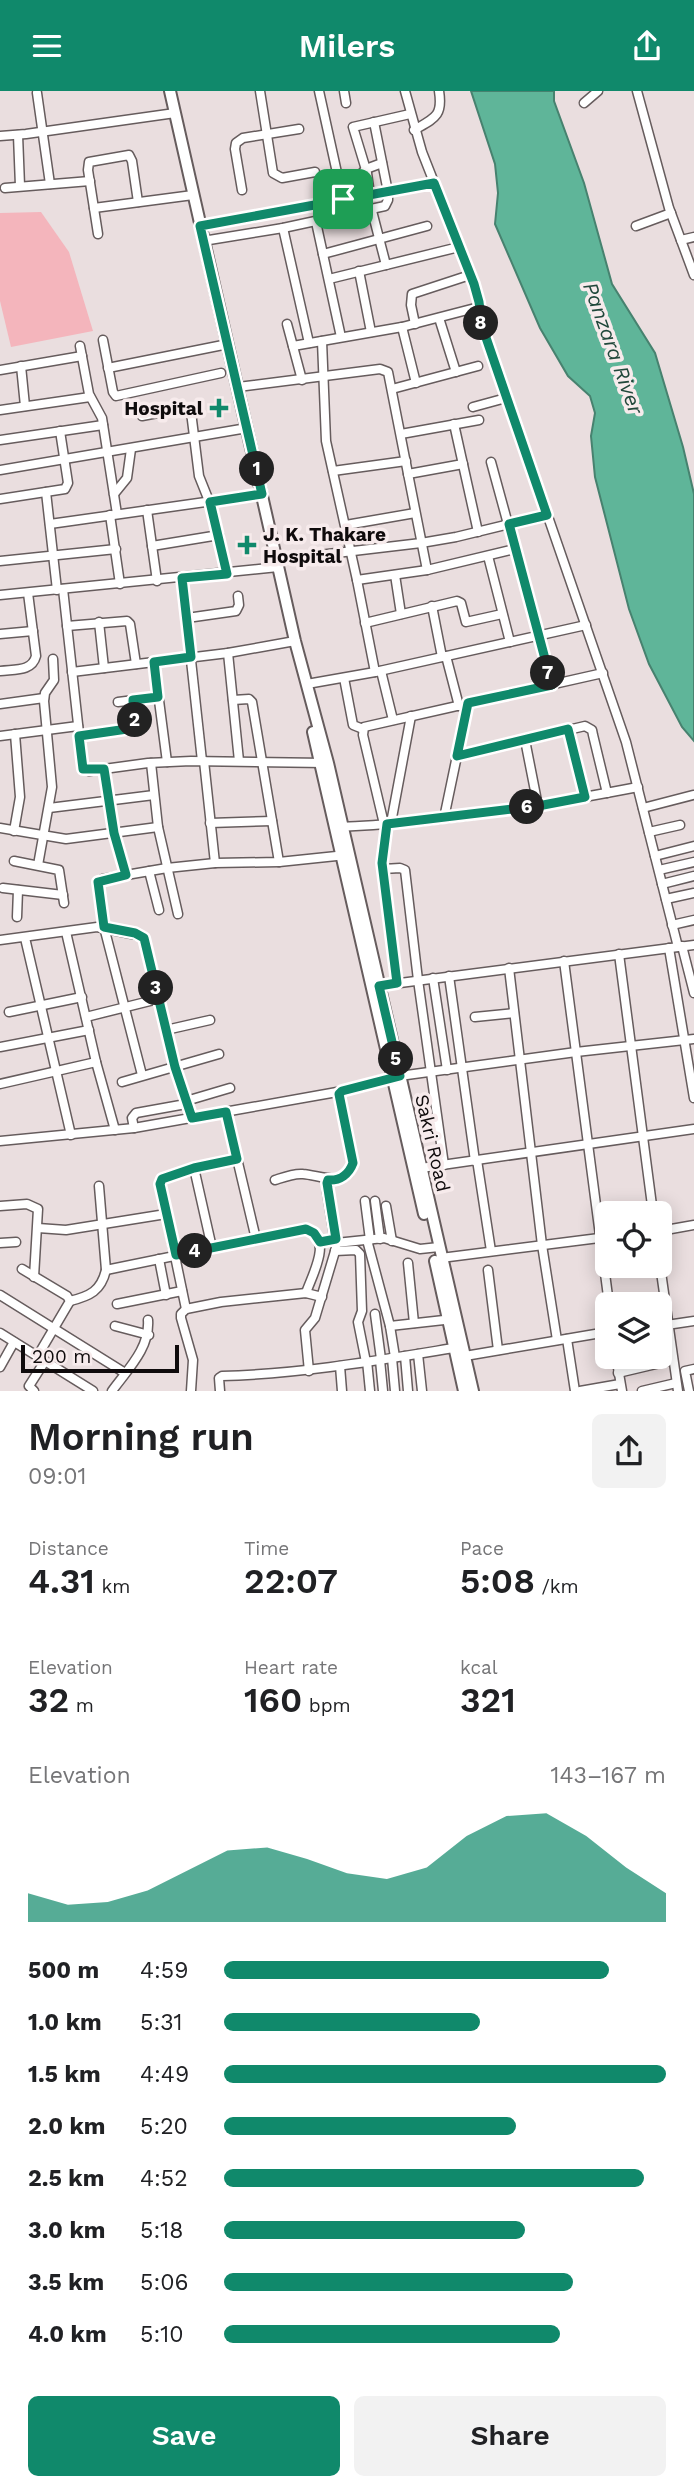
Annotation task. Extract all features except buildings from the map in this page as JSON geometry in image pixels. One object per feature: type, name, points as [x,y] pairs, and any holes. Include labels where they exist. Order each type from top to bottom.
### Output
[{"type":"main road","name":"Sakri Road","points":[[174,92],[200,226],[278,564],[299,659],[304,695],[324,763]]},
{"type":"main road","name":"Sakri Road","points":[[299,659],[438,1251]]},
{"type":"main road","name":"Sakri Road","points":[[396,1077],[421,1168],[452,1319],[473,1391]]},
{"type":"main road","name":"Sakri Road","points":[[460,1350],[464,1391]]},
{"type":"street","points":[[260,91],[273,173],[282,178],[315,172]]},
{"type":"street","points":[[318,91],[343,199]]},
{"type":"street","points":[[344,91],[346,103]]},
{"type":"street","points":[[405,91],[414,130],[470,275],[480,307],[482,326],[506,398],[626,742],[673,925],[690,1040],[694,1098]]},
{"type":"street","points":[[414,130],[437,115],[441,104],[439,91]]},
{"type":"street","points":[[584,103],[598,91]]},
{"type":"street","points":[[637,91],[671,213],[693,269]]},
{"type":"street","points":[[37,93],[50,184]]},
{"type":"street","points":[[0,136],[176,113]]},
{"type":"street","points":[[366,169],[352,129],[355,126],[410,114]]},
{"type":"street","points":[[204,241],[385,207],[388,192],[374,122]]},
{"type":"street","points":[[242,190],[236,143],[243,138],[299,129]]},
{"type":"street","points":[[18,135],[20,187]]},
{"type":"street","points":[[98,234],[89,162],[129,155],[138,202]]},
{"type":"street","points":[[367,196],[360,179],[366,169],[382,163]]},
{"type":"street","points":[[5,188],[90,181]]},
{"type":"street","points":[[200,226],[434,183]]},
{"type":"street","points":[[94,208],[194,195]]},
{"type":"street","points":[[372,211],[386,265]]},
{"type":"street","points":[[636,226],[671,213]]},
{"type":"street","points":[[316,222],[341,337]]},
{"type":"street","points":[[323,254],[427,226]]},
{"type":"street","points":[[283,228],[309,343]]},
{"type":"street","points":[[681,240],[694,237]]},
{"type":"street","points":[[329,279],[459,247]]},
{"type":"street","points":[[359,271],[371,332]]},
{"type":"street","points":[[415,324],[412,294],[470,275]]},
{"type":"street","points":[[293,346],[401,327],[480,307]]},
{"type":"street","points":[[439,318],[456,372]]},
{"type":"street","points":[[287,324],[302,380]]},
{"type":"street","points":[[401,327],[416,383]]},
{"type":"street","points":[[103,340],[116,396],[221,373]]},
{"type":"street","points":[[323,341],[325,434],[365,623],[393,720]]},
{"type":"street","points":[[108,368],[228,344]]},
{"type":"street","points":[[80,346],[90,397],[99,410],[108,453],[114,494],[113,515],[120,584]]},
{"type":"street","points":[[0,370],[82,356]]},
{"type":"street","points":[[21,366],[25,406]]},
{"type":"street","points":[[393,389],[478,366]]},
{"type":"street","points":[[238,387],[385,369],[393,389],[426,570]]},
{"type":"street","points":[[0,409],[90,397]]},
{"type":"street","points":[[473,407],[506,398]]},
{"type":"street","points":[[142,416],[186,408],[192,415],[200,483],[210,502],[227,574]]},
{"type":"street","points":[[401,435],[479,419]]},
{"type":"street","points":[[454,424],[478,532]]},
{"type":"street","points":[[0,440],[103,425]]},
{"type":"street","points":[[0,470],[247,428]]},
{"type":"street","points":[[0,493],[0,499],[62,490],[67,486],[60,431]]},
{"type":"street","points":[[114,494],[127,478],[131,449]]},
{"type":"street","points":[[333,471],[406,461]]},
{"type":"street","points":[[491,462],[552,685]]},
{"type":"street","points":[[408,474],[463,464]]},
{"type":"street","points":[[46,492],[53,555],[67,626],[83,769],[203,761],[324,763]]},
{"type":"street","points":[[50,524],[262,494]]},
{"type":"street","points":[[147,510],[157,580]]},
{"type":"street","points":[[346,525],[415,513]]},
{"type":"street","points":[[0,595],[227,574],[351,552],[421,543],[547,515]]},
{"type":"street","points":[[152,547],[219,535]]},
{"type":"street","points":[[0,561],[116,549]]},
{"type":"street","points":[[357,580],[426,570],[515,549]]},
{"type":"street","points":[[488,556],[510,642]]},
{"type":"street","points":[[395,575],[401,614]]},
{"type":"street","points":[[182,578],[215,863]]},
{"type":"street","points":[[0,671],[26,668],[35,662],[28,593]]},
{"type":"street","points":[[187,618],[236,611],[239,605],[238,596]]},
{"type":"street","points":[[365,623],[432,606],[460,602],[468,622],[502,614]]},
{"type":"street","points":[[432,606],[459,706]]},
{"type":"street","points":[[67,626],[127,621],[130,624],[136,664]]},
{"type":"street","points":[[99,622],[104,668]]},
{"type":"street","points":[[307,684],[586,625]]},
{"type":"street","points":[[0,633],[33,631]]},
{"type":"street","points":[[72,672],[228,653],[295,641]]},
{"type":"street","points":[[228,653],[239,761]]},
{"type":"street","points":[[38,865],[52,787],[44,698],[54,680],[53,659]]},
{"type":"street","points":[[154,662],[167,762]]},
{"type":"street","points":[[363,729],[603,673]]},
{"type":"street","points":[[344,678],[353,725],[363,729]]},
{"type":"street","points":[[118,702],[158,697]]},
{"type":"street","points":[[0,704],[44,698]]},
{"type":"street","points":[[79,736],[134,728],[133,700]]},
{"type":"street","points":[[233,701],[251,700],[279,862]]},
{"type":"street","points":[[444,818],[468,703]]},
{"type":"street","points":[[397,983],[382,849],[411,716]]},
{"type":"street","points":[[0,736],[78,726]]},
{"type":"street","points":[[457,756],[585,726],[592,730],[607,793]]},
{"type":"street","points":[[363,729],[387,823]]},
{"type":"street","points":[[568,729],[585,797]]},
{"type":"street","points":[[14,831],[20,797],[15,734]]},
{"type":"street","points":[[525,740],[538,806]]},
{"type":"street","points":[[151,763],[158,827],[178,914]]},
{"type":"street","points":[[104,769],[114,833],[126,875]]},
{"type":"street","points":[[339,827],[538,806],[638,787]]},
{"type":"street","points":[[49,808],[154,795]]},
{"type":"street","points":[[643,808],[693,796]]},
{"type":"street","points":[[210,823],[272,821]]},
{"type":"street","points":[[649,832],[680,825]]},
{"type":"street","points":[[0,828],[66,839],[158,827]]},
{"type":"street","points":[[655,856],[694,846]]},
{"type":"street","points":[[142,1075],[104,927],[98,882],[167,868],[215,863],[279,862],[345,855]]},
{"type":"street","points":[[3,888],[64,899],[59,870],[14,861]]},
{"type":"street","points":[[659,870],[694,862]]},
{"type":"street","points":[[383,869],[405,870],[444,1165]]},
{"type":"street","points":[[149,871],[159,910]]},
{"type":"street","points":[[662,884],[694,876]]},
{"type":"street","points":[[17,917],[18,890]]},
{"type":"street","points":[[666,899],[694,893]]},
{"type":"street","points":[[673,925],[694,920]]},
{"type":"street","points":[[0,940],[104,927],[135,933],[144,938],[175,1067],[192,1118]]},
{"type":"street","points":[[66,932],[96,1062],[115,1130]]},
{"type":"street","points":[[24,938],[71,1135]]},
{"type":"street","points":[[375,986],[694,945]]},
{"type":"street","points":[[676,947],[692,975],[694,993]]},
{"type":"street","points":[[619,954],[651,1201]]},
{"type":"street","points":[[564,961],[598,1201]]},
{"type":"street","points":[[509,968],[542,1245],[557,1340]]},
{"type":"street","points":[[449,976],[491,1251]]},
{"type":"street","points":[[433,978],[447,1070]]},
{"type":"street","points":[[9,1012],[82,997]]},
{"type":"street","points":[[86,1017],[158,999]]},
{"type":"street","points":[[475,1017],[514,1013]]},
{"type":"street","points":[[166,1030],[210,1020]]},
{"type":"street","points":[[0,1047],[89,1030]]},
{"type":"street","points":[[0,1141],[134,1128],[336,1092],[396,1077],[631,1045],[690,1040]]},
{"type":"street","points":[[122,1082],[219,1054]]},
{"type":"street","points":[[0,1084],[96,1062]]},
{"type":"street","points":[[134,1128],[132,1118],[136,1113],[230,1089]]},
{"type":"street","points":[[275,1179],[299,1173],[335,1180],[345,1175],[353,1163],[336,1092]]},
{"type":"street","points":[[226,1112],[256,1239]]},
{"type":"street","points":[[421,1168],[694,1129]]},
{"type":"street","points":[[186,1309],[160,1184],[162,1179],[194,1168],[237,1159]]},
{"type":"street","points":[[194,1168],[212,1248]]},
{"type":"street","points":[[314,1295],[331,1243],[327,1192],[323,1179]]},
{"type":"street","points":[[34,1391],[29,1386],[54,1329],[70,1301],[97,1291],[106,1270],[99,1187]]},
{"type":"street","points":[[366,1201],[369,1240],[390,1326],[395,1391]]},
{"type":"street","points":[[375,1201],[380,1239]]},
{"type":"street","points":[[0,1206],[36,1206],[38,1228],[34,1277]]},
{"type":"street","points":[[386,1206],[392,1241]]},
{"type":"street","points":[[38,1228],[66,1230],[166,1213]]},
{"type":"street","points":[[672,1229],[694,1225]]},
{"type":"street","points":[[106,1270],[306,1229],[331,1243],[356,1249],[359,1252],[362,1311],[358,1322],[370,1391]]},
{"type":"street","points":[[309,1371],[305,1330],[315,1318],[314,1295],[320,1254],[331,1243],[380,1239],[438,1251],[491,1251],[595,1239]]},
{"type":"street","points":[[0,1243],[16,1242]]},
{"type":"street","points":[[159,1259],[166,1295]]},
{"type":"street","points":[[408,1263],[414,1322]]},
{"type":"street","points":[[22,1269],[67,1296],[70,1301]]},
{"type":"street","points":[[488,1270],[498,1350]]},
{"type":"street","points":[[117,1304],[183,1291]]},
{"type":"street","points":[[0,1294],[125,1373]]},
{"type":"street","points":[[191,1391],[193,1360],[181,1318],[186,1309],[221,1302],[314,1295]]},
{"type":"street","points":[[375,1314],[383,1391]]},
{"type":"street","points":[[390,1326],[452,1319]]},
{"type":"street","points":[[112,1391],[146,1344],[149,1335],[148,1320]]},
{"type":"street","points":[[672,1325],[694,1321]]},
{"type":"street","points":[[115,1326],[149,1335]]},
{"type":"street","points":[[0,1333],[93,1391]]},
{"type":"street","points":[[220,1391],[219,1378],[222,1376],[272,1375],[418,1354],[498,1350],[595,1334]]},
{"type":"street","points":[[567,1339],[583,1391],[621,1387],[618,1369]]},
{"type":"street","points":[[0,1367],[14,1342]]},
{"type":"street","points":[[418,1354],[422,1391]]},
{"type":"street","points":[[405,1356],[408,1391]]},
{"type":"street","points":[[642,1391],[677,1387],[672,1356]]},
{"type":"street","points":[[340,1366],[342,1391]]},
{"type":"street","points":[[618,1373],[630,1369]]},
{"type":"street","points":[[690,1386],[685,1371],[694,1369]]},
{"type":"shaded area","points":[[41,212],[69,252],[93,331],[11,347],[0,301],[0,213]]},
{"type":"water","name":"Panzara River","points":[[471,91],[554,91],[554,101],[584,183],[612,284],[655,353],[694,494],[694,741],[682,727],[649,664],[629,609],[595,477],[591,436],[595,413],[590,396],[568,376],[540,328],[495,224],[498,193],[495,164]]},
{"type":"place","name":"Hospital","points":[[219,408]]},
{"type":"place","name":"J. K. Thakare Hospital","points":[[247,545]]},
{"type":"route","points":[[434,183],[474,284],[482,326],[547,515],[509,524],[552,685],[468,703],[457,756],[568,729],[585,797],[538,806],[387,824],[382,863],[397,983],[379,986],[400,1076],[339,1094],[353,1163],[345,1175],[328,1180],[327,1183],[336,1239],[320,1242],[311,1230],[306,1229],[176,1255],[160,1184],[162,1179],[194,1168],[237,1159],[226,1112],[192,1118],[175,1067],[144,938],[135,933],[104,927],[98,882],[126,875],[114,833],[104,769],[83,769],[79,736],[134,728],[133,700],[158,697],[154,662],[191,657],[182,578],[227,574],[210,502],[262,494],[200,226],[343,199],[434,183]]}]
